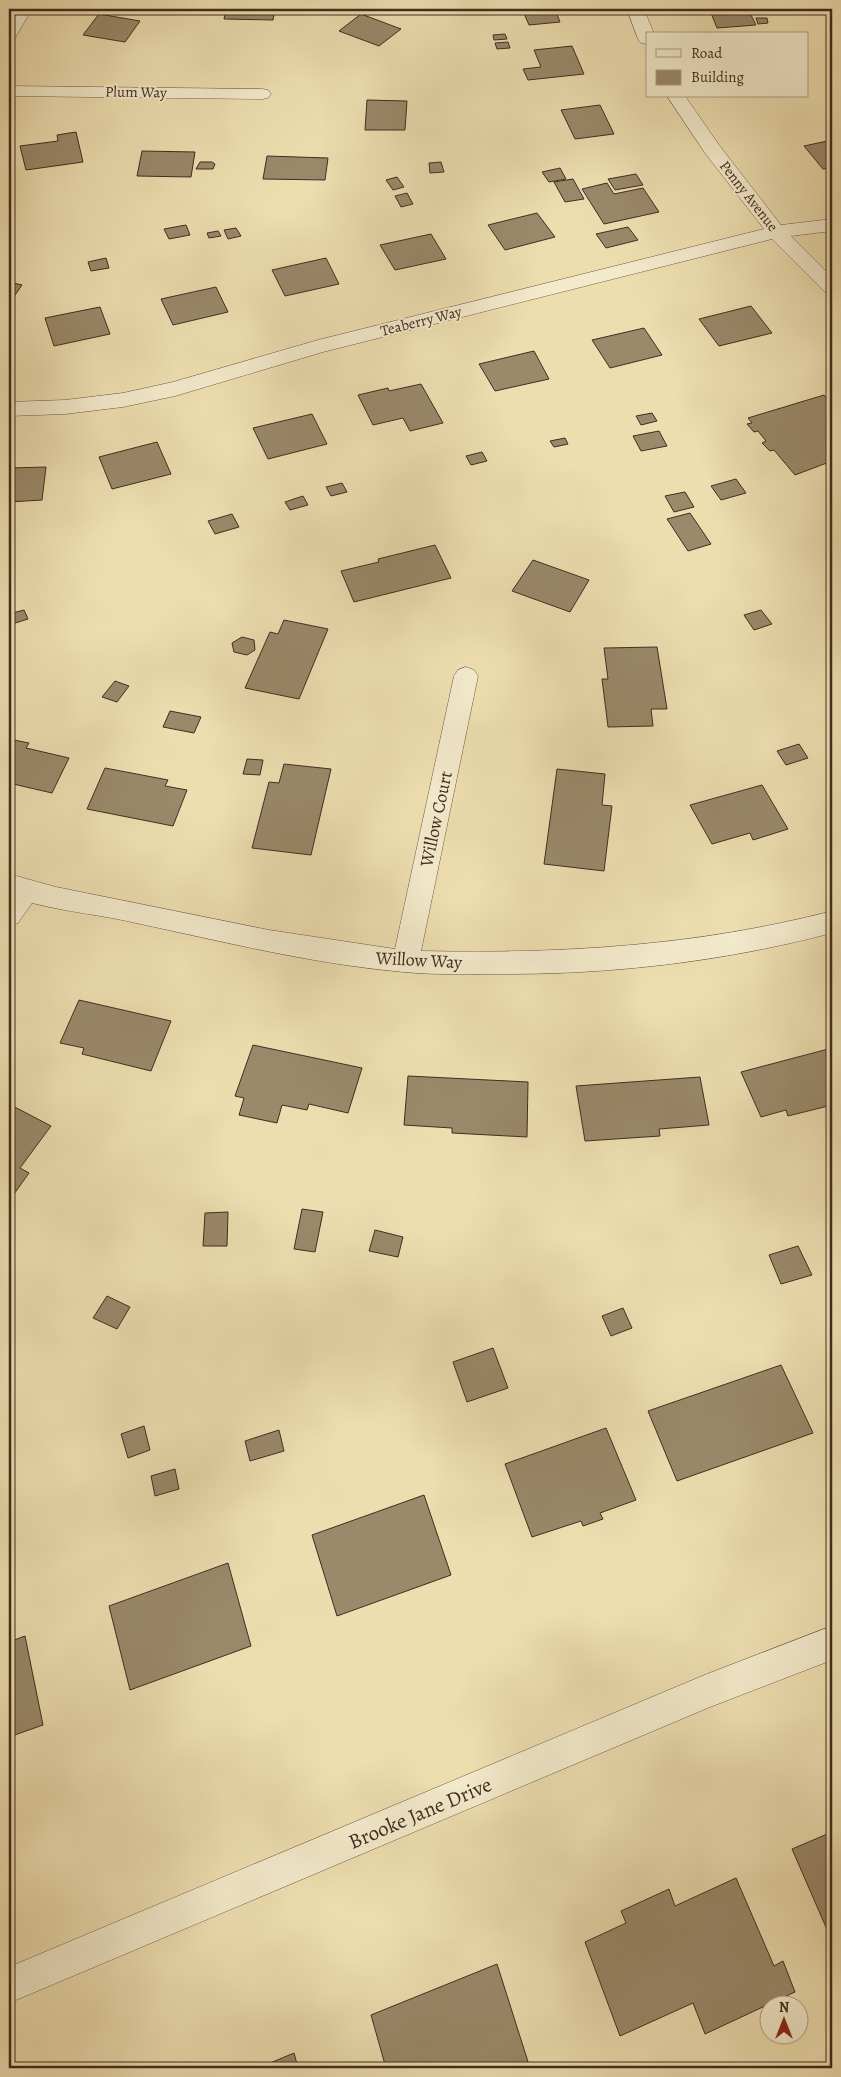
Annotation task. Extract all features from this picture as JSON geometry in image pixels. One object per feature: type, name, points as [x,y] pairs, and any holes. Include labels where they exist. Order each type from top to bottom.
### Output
[{"type":"street","points":[[9,34],[23,9]]},
{"type":"street","points":[[635,9],[646,36]]},
{"type":"street","name":"Plum Way","points":[[9,91],[262,94]]},
{"type":"street","name":"Penny Avenue","points":[[677,98],[712,149],[776,232],[832,288]]},
{"type":"street","name":"Teaberry Way","points":[[9,409],[65,407],[123,400],[176,389],[327,344],[776,232],[832,225]]},
{"type":"street","name":"Willow Court","points":[[406,961],[466,676]]},
{"type":"street","points":[[9,915],[17,888]]},
{"type":"street","name":"Willow Way","points":[[17,888],[312,950],[406,961],[518,964],[592,960],[737,943],[832,922]]},
{"type":"street","name":"Brooke Jane Drive","points":[[9,1985],[707,1691],[832,1643]]},
{"type":"building","points":[[226,9],[275,9],[273,20],[224,19]]},
{"type":"building","points":[[522,9],[555,9],[560,22],[529,25]]},
{"type":"building","points":[[715,9],[748,9],[756,25],[717,28],[711,13],[716,13]]},
{"type":"building","points":[[99,14],[140,21],[125,42],[83,35]]},
{"type":"building","points":[[361,14],[401,29],[379,46],[339,31]]},
{"type":"building","points":[[756,18],[767,18],[768,23],[758,24]]},
{"type":"building","points":[[505,34],[507,39],[494,40],[493,35]]},
{"type":"building","points":[[508,42],[510,48],[497,49],[495,43]]},
{"type":"building","points":[[572,46],[584,74],[528,80],[523,69],[541,67],[534,50]]},
{"type":"building","points":[[367,100],[407,101],[405,130],[365,130]]},
{"type":"building","points":[[600,105],[614,134],[575,139],[561,110]]},
{"type":"building","points":[[76,132],[83,162],[26,170],[20,146],[58,141],[57,135]]},
{"type":"building","points":[[832,140],[832,168],[823,169],[804,146]]},
{"type":"building","points":[[142,151],[195,152],[191,177],[137,176]]},
{"type":"building","points":[[267,156],[328,158],[325,180],[263,179]]},
{"type":"building","points":[[200,162],[212,162],[215,164],[213,169],[196,169]]},
{"type":"building","points":[[441,162],[444,172],[430,173],[429,163]]},
{"type":"building","points":[[560,168],[566,179],[549,182],[542,172]]},
{"type":"building","points":[[636,174],[643,185],[615,190],[608,179]]},
{"type":"building","points":[[397,177],[404,187],[393,190],[386,180]]},
{"type":"building","points":[[573,179],[584,199],[565,202],[554,182]]},
{"type":"building","points":[[607,183],[614,194],[643,188],[659,212],[604,224],[582,189]]},
{"type":"building","points":[[407,193],[413,204],[401,207],[395,196]]},
{"type":"building","points":[[537,213],[555,237],[505,250],[488,225]]},
{"type":"building","points":[[186,225],[190,235],[169,239],[164,229]]},
{"type":"building","points":[[628,227],[638,240],[606,248],[596,234]]},
{"type":"building","points":[[236,228],[241,236],[228,239],[224,230]]},
{"type":"building","points":[[218,231],[221,236],[209,238],[207,233]]},
{"type":"building","points":[[431,234],[446,259],[395,270],[380,245]]},
{"type":"building","points":[[106,258],[109,268],[91,271],[88,262]]},
{"type":"building","points":[[326,258],[339,284],[285,296],[272,270]]},
{"type":"building","points":[[9,282],[22,285],[13,298],[9,297]]},
{"type":"building","points":[[216,287],[228,312],[173,325],[161,299]]},
{"type":"building","points":[[751,306],[772,333],[719,346],[699,319]]},
{"type":"building","points":[[100,307],[110,334],[54,346],[45,318]]},
{"type":"building","points":[[644,328],[662,355],[610,368],[592,340]]},
{"type":"building","points":[[534,351],[549,379],[495,391],[479,364]]},
{"type":"building","points":[[421,384],[443,423],[410,431],[403,418],[373,425],[358,395],[388,388],[389,391]]},
{"type":"building","points":[[824,395],[832,404],[832,461],[795,475],[774,450],[770,451],[762,443],[766,441],[758,431],[754,432],[747,424],[752,423],[748,418]]},
{"type":"building","points":[[652,413],[657,421],[641,425],[636,416]]},
{"type":"building","points":[[312,414],[327,444],[268,459],[253,428]]},
{"type":"building","points":[[659,431],[667,446],[641,451],[633,436]]},
{"type":"building","points":[[565,438],[568,444],[554,447],[550,441]]},
{"type":"building","points":[[157,442],[171,474],[112,489],[99,457]]},
{"type":"building","points":[[482,452],[487,461],[471,465],[466,456]]},
{"type":"building","points":[[46,467],[42,500],[9,502],[9,468]]},
{"type":"building","points":[[736,479],[746,493],[721,500],[711,486]]},
{"type":"building","points":[[342,483],[347,492],[331,496],[326,487]]},
{"type":"building","points":[[685,492],[694,507],[674,512],[665,496]]},
{"type":"building","points":[[303,496],[308,505],[290,510],[285,502]]},
{"type":"building","points":[[690,513],[711,544],[688,551],[667,519]]},
{"type":"building","points":[[232,514],[239,527],[215,534],[208,521]]},
{"type":"building","points":[[435,545],[451,578],[354,602],[341,571],[379,562],[378,559]]},
{"type":"building","points":[[533,560],[589,580],[570,612],[512,591]]},
{"type":"building","points":[[24,610],[28,619],[12,624],[9,614]]},
{"type":"building","points":[[761,610],[772,624],[754,630],[744,615]]},
{"type":"building","points":[[284,620],[328,629],[299,699],[245,688],[270,632],[278,634]]},
{"type":"building","points":[[242,637],[254,640],[255,650],[247,655],[234,652],[232,643]]},
{"type":"building","points":[[657,647],[667,709],[651,709],[653,726],[608,727],[602,679],[608,679],[604,648]]},
{"type":"building","points":[[115,681],[129,686],[117,702],[102,697]]},
{"type":"building","points":[[170,711],[201,717],[194,733],[163,727]]},
{"type":"building","points":[[9,739],[29,743],[26,748],[69,758],[52,793],[9,783]]},
{"type":"building","points":[[799,744],[808,758],[786,765],[777,751]]},
{"type":"building","points":[[247,759],[263,760],[260,775],[243,774]]},
{"type":"building","points":[[284,764],[331,769],[311,855],[252,848],[269,782],[279,783]]},
{"type":"building","points":[[105,768],[168,780],[165,786],[187,790],[173,826],[87,809]]},
{"type":"building","points":[[557,769],[605,774],[602,805],[612,806],[604,871],[544,864]]},
{"type":"building","points":[[762,785],[788,829],[753,840],[750,833],[712,844],[690,805]]},
{"type":"building","points":[[79,1000],[171,1021],[151,1071],[82,1054],[84,1048],[60,1043]]},
{"type":"building","points":[[253,1045],[362,1068],[348,1113],[309,1104],[307,1110],[282,1105],[277,1123],[239,1115],[244,1098],[235,1096]]},
{"type":"building","points":[[832,1048],[832,1105],[788,1116],[786,1110],[761,1117],[741,1072]]},
{"type":"building","points":[[408,1076],[528,1082],[527,1137],[452,1133],[452,1128],[404,1125]]},
{"type":"building","points":[[700,1077],[709,1125],[659,1129],[660,1136],[585,1141],[576,1086]]},
{"type":"building","points":[[9,1104],[51,1126],[20,1168],[29,1173],[9,1201]]},
{"type":"building","points":[[302,1209],[323,1212],[315,1252],[294,1249]]},
{"type":"building","points":[[228,1212],[227,1246],[203,1246],[205,1213]]},
{"type":"building","points":[[375,1230],[403,1237],[398,1257],[369,1251]]},
{"type":"building","points":[[798,1246],[812,1275],[781,1284],[769,1255]]},
{"type":"building","points":[[107,1296],[130,1307],[117,1329],[93,1318]]},
{"type":"building","points":[[623,1308],[632,1328],[611,1336],[602,1316]]},
{"type":"building","points":[[493,1348],[508,1388],[467,1402],[453,1362]]},
{"type":"building","points":[[781,1365],[813,1433],[677,1481],[648,1411]]},
{"type":"building","points":[[144,1426],[150,1450],[128,1458],[121,1434]]},
{"type":"building","points":[[606,1428],[636,1500],[600,1513],[603,1519],[583,1526],[581,1521],[532,1537],[505,1464]]},
{"type":"building","points":[[279,1430],[284,1451],[250,1461],[245,1441]]},
{"type":"building","points":[[175,1469],[179,1489],[155,1496],[151,1476]]},
{"type":"building","points":[[424,1495],[451,1575],[337,1616],[312,1535]]},
{"type":"building","points":[[228,1563],[251,1646],[130,1690],[109,1606]]},
{"type":"building","points":[[25,1636],[43,1725],[9,1737],[9,1642]]},
{"type":"building","points":[[832,1832],[832,1941],[792,1849]]},
{"type":"building","points":[[736,1878],[774,1966],[783,1961],[795,1992],[791,1994],[758,1994],[758,2009],[705,2034],[693,2003],[620,2036],[585,1942],[626,1923],[621,1911],[669,1889],[675,1906]]},
{"type":"building","points":[[497,1964],[530,2068],[386,2068],[371,2015]]},
{"type":"building","points":[[294,2053],[298,2068],[258,2068]]},
{"type":"building","points":[[253,2062],[255,2068],[238,2068]]}]
